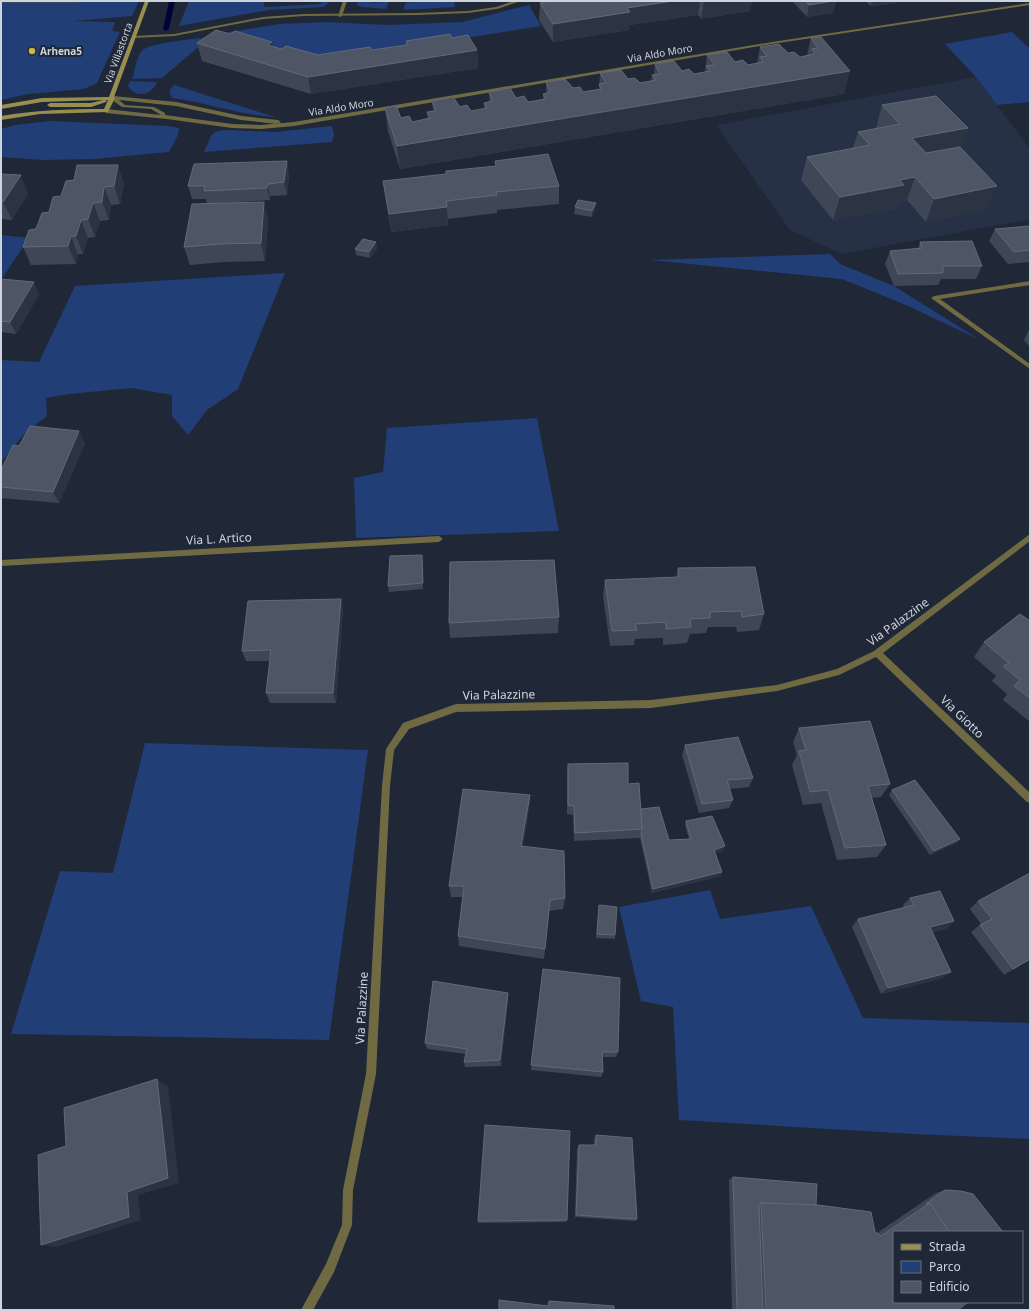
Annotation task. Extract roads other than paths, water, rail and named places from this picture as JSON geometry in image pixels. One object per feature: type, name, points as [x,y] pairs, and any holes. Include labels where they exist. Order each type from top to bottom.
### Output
[{"type":"street","name":"Via Villastorta","points":[[106,111],[147,1]]},
{"type":"street","points":[[340,16],[345,1]]},
{"type":"street","points":[[134,37],[174,34],[263,18],[304,15],[340,16],[468,12],[497,8],[519,1]]},
{"type":"street","name":"Via Aldo Moro","points":[[1,118],[27,113],[59,110],[106,111],[167,117],[232,126],[261,127],[294,124],[772,43],[1030,4]]},
{"type":"street","name":"Via Aldo Moro","points":[[1,107],[42,100],[112,98],[176,104],[241,118],[294,124]]},
{"type":"street","name":"Via Aldo Moro","points":[[27,113],[42,106],[91,105],[112,98]]},
{"type":"street","name":"Via Aldo Moro","points":[[112,98],[124,106],[152,108],[167,117]]},
{"type":"street","points":[[1030,283],[934,298],[1030,367]]},
{"type":"street","name":"Via Palazzine","points":[[307,1310],[330,1268],[347,1225],[348,1190],[371,1074],[386,786],[390,749],[406,726],[456,708],[651,704],[778,688],[839,672],[877,653],[1030,537]]},
{"type":"street","name":"Via L. Artico","points":[[1,563],[439,539]]},
{"type":"street","name":"Via Giotto","points":[[877,653],[1030,799]]},
{"type":"waterway","points":[[166,29],[172,1]]},
{"type":"place","name":"Arhena5","points":[[32,51]]}]
